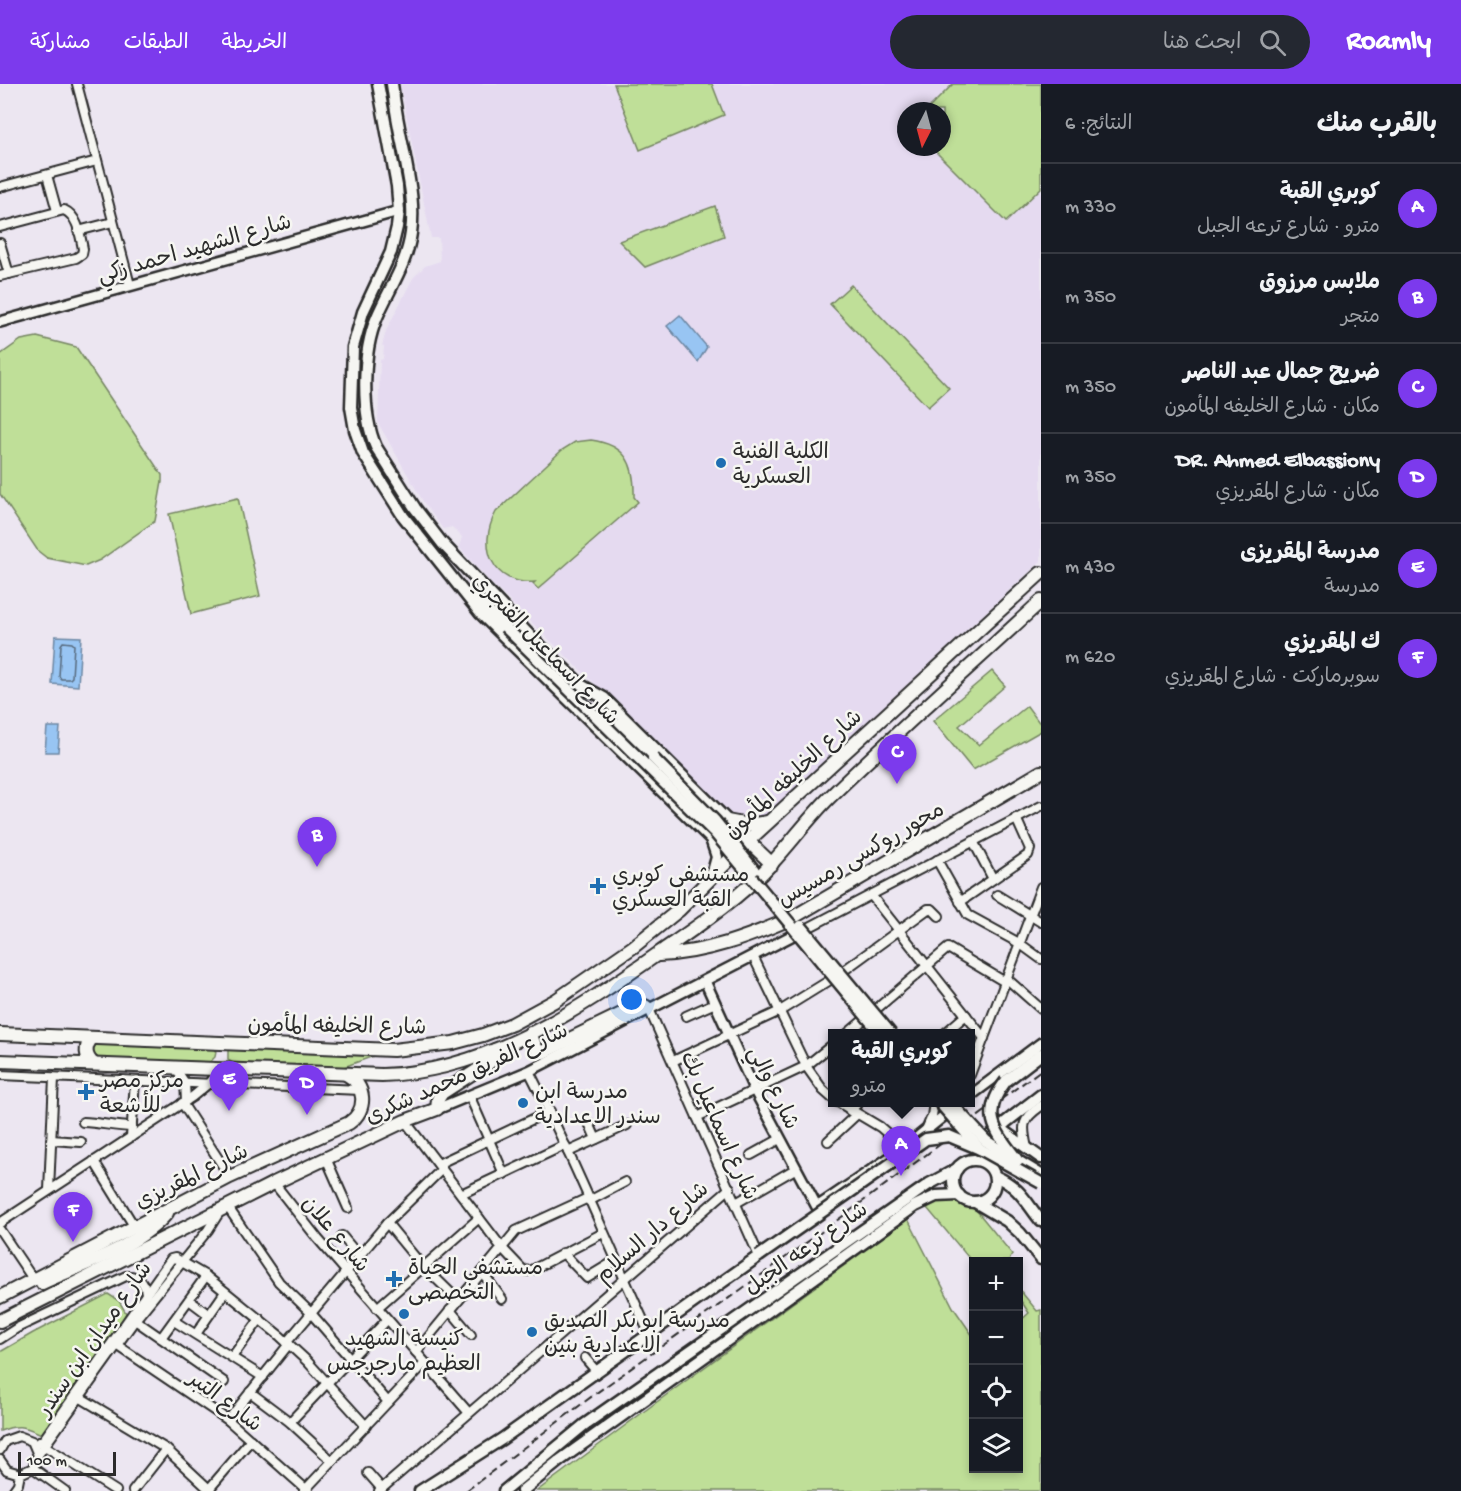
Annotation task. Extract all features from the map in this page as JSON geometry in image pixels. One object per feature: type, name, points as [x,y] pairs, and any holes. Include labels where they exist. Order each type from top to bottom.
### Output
[{"type":"main road","name":"شارع اسماعيل الفنجري","points":[[378,84],[397,186],[399,210],[391,252],[363,312],[356,333],[351,369],[352,414],[360,445],[407,521],[481,614],[711,839],[716,851],[717,864],[712,876]]},
{"type":"main road","name":"شارع اسماعيل الفنجري","points":[[392,84],[411,185],[413,216],[406,255],[377,317],[369,343],[366,398],[367,420],[371,434],[380,453],[405,492],[442,543],[530,636],[582,685],[604,698],[748,841]]},
{"type":"main road","name":"شارع الخليفه المأمون","points":[[0,1034],[393,1050],[453,1043],[502,1028],[539,1011],[599,971],[670,918],[748,841],[1041,573]]},
{"type":"main road","points":[[454,579],[715,833],[877,1029]]},
{"type":"main road","name":"شارع الخليفه المأمون","points":[[0,1061],[397,1075],[456,1065],[495,1050],[588,1001],[687,934],[772,864],[830,796],[1041,601]]},
{"type":"main road","points":[[582,685],[721,827],[887,1029]]},
{"type":"main road","points":[[910,693],[914,704],[925,709]]},
{"type":"main road","points":[[876,724],[889,726],[892,739]]},
{"type":"main road","points":[[608,739],[612,730],[622,726]]},
{"type":"main road","name":"محور روكسى رمسيس","points":[[657,955],[720,945],[749,937],[792,918],[1039,774]]},
{"type":"main road","points":[[700,827],[712,823],[716,817],[716,810]]},
{"type":"main road","points":[[727,821],[748,825],[769,822]]},
{"type":"main road","points":[[748,841],[772,864]]},
{"type":"main road","points":[[670,918],[679,915],[685,917],[690,926],[687,934]]},
{"type":"main road","points":[[530,1033],[537,1050],[543,1052],[638,1006],[645,1006],[649,1009]]},
{"type":"main road","points":[[92,1038],[87,1044],[86,1052],[88,1059],[94,1064]]},
{"type":"main road","points":[[437,1110],[438,1099],[442,1093],[490,1062],[495,1050]]},
{"type":"main road","points":[[1018,1161],[992,1122],[994,1100],[1006,1081],[1041,1054]]},
{"type":"main road","points":[[346,1074],[361,1090]]},
{"type":"main road","name":"شارع المقريزي","points":[[0,1297],[230,1177],[349,1123],[360,1111],[363,1101],[361,1090]]},
{"type":"main road","points":[[995,1176],[992,1194],[984,1200],[975,1202],[966,1201],[958,1196],[953,1183],[961,1166],[999,1128],[1041,1095]]},
{"type":"main road","points":[[944,1107],[980,1149]]},
{"type":"main road","points":[[959,1107],[986,1141],[1041,1175]]},
{"type":"main road","name":"شارع الفريق محمد شكرى","points":[[148,1246],[326,1158],[405,1121],[437,1110]]},
{"type":"main road","points":[[999,1128],[1041,1158]]},
{"type":"main road","points":[[420,1491],[502,1439],[926,1139],[949,1136],[980,1149],[1041,1183]]},
{"type":"main road","points":[[987,1164],[1002,1144],[1013,1138]]},
{"type":"main road","points":[[961,1166],[978,1161],[987,1164],[995,1176],[1022,1194],[1041,1221]]},
{"type":"main road","name":"شارع ترعه الجبل","points":[[522,1491],[559,1461],[677,1377],[865,1236],[928,1184],[961,1166]]},
{"type":"main road","points":[[1023,1173],[1041,1189]]},
{"type":"main road","name":"شارع ترعه الجبل","points":[[504,1491],[584,1425],[865,1236],[925,1200],[942,1195],[958,1196]]},
{"type":"main road","points":[[975,1202],[1007,1221],[1041,1259]]},
{"type":"main road","points":[[0,1306],[18,1294],[136,1239],[153,1228],[171,1207]]},
{"type":"main road","points":[[0,1329],[128,1265],[148,1246]]},
{"type":"main road","name":"شارع المقريزي","points":[[0,1321],[148,1246]]},
{"type":"main road","points":[[669,1366],[677,1377]]},
{"type":"street","points":[[78,84],[130,285]]},
{"type":"street","points":[[0,187],[97,161]]},
{"type":"street","points":[[47,175],[57,211]]},
{"type":"street","points":[[0,227],[64,210],[73,215],[83,249],[79,257],[0,276]]},
{"type":"street","name":"شارع الشهيد احمد زكي","points":[[0,321],[399,210]]},
{"type":"street","points":[[78,231],[113,222]]},
{"type":"street","points":[[0,243],[9,274]]},
{"type":"street","points":[[877,1029],[799,932],[1041,806]]},
{"type":"street","points":[[960,902],[1029,853],[1030,849],[1017,818]]},
{"type":"street","points":[[973,841],[993,879]]},
{"type":"street","points":[[937,860],[968,915],[1019,943],[1041,959]]},
{"type":"street","points":[[975,1062],[1041,887]]},
{"type":"street","points":[[871,895],[984,1038]]},
{"type":"street","points":[[998,895],[1041,922]]},
{"type":"street","points":[[673,1061],[780,1011],[899,932],[929,908],[939,916]]},
{"type":"street","name":"شارع الفريق محمد شكرى","points":[[437,1110],[529,1071],[799,932]]},
{"type":"street","points":[[853,1029],[927,967],[946,948],[950,948],[1005,980],[1041,1009]]},
{"type":"street","points":[[753,956],[806,1066],[828,1094]]},
{"type":"street","name":"شارع والي","points":[[705,981],[728,1036],[755,1091],[817,1207],[904,1148]]},
{"type":"street","points":[[686,1016],[715,1003]]},
{"type":"street","name":"شارع اسماعيل بك","points":[[649,1009],[759,1256]]},
{"type":"street","points":[[950,1029],[966,1015]]},
{"type":"street","points":[[975,1092],[1041,1043]]},
{"type":"street","points":[[697,1117],[806,1066],[828,1048]]},
{"type":"street","points":[[175,1068],[185,1083],[184,1102],[230,1177]]},
{"type":"street","points":[[0,1223],[184,1102],[208,1084],[220,1069]]},
{"type":"street","points":[[529,1071],[550,1111],[623,1279],[650,1335]]},
{"type":"street","points":[[0,1075],[361,1090]]},
{"type":"street","points":[[49,1190],[54,1078]]},
{"type":"street","points":[[131,1137],[135,1081]]},
{"type":"street","points":[[470,1097],[504,1174]]},
{"type":"street","points":[[1026,1148],[1023,1130],[1025,1122],[1030,1113],[1041,1106]]},
{"type":"street","points":[[845,1107],[880,1127],[904,1148],[953,1107]]},
{"type":"street","points":[[828,1141],[857,1107]]},
{"type":"street","points":[[923,1133],[932,1116],[933,1107]]},
{"type":"street","points":[[228,1420],[345,1270],[440,1166],[489,1139],[550,1111]]},
{"type":"street","points":[[405,1121],[502,1248],[523,1270],[528,1271],[603,1233]]},
{"type":"street","points":[[83,1122],[132,1127]]},
{"type":"street","points":[[589,1123],[596,1139]]},
{"type":"street","points":[[461,1194],[504,1174],[627,1125]]},
{"type":"street","points":[[51,1140],[81,1142]]},
{"type":"street","points":[[751,1155],[780,1140]]},
{"type":"street","points":[[326,1158],[348,1208]]},
{"type":"street","points":[[94,1161],[134,1226]]},
{"type":"street","points":[[736,1203],[795,1169]]},
{"type":"street","points":[[416,1352],[516,1232],[624,1182]]},
{"type":"street","name":"شارع علان","points":[[274,1183],[295,1212],[469,1413]]},
{"type":"street","name":"شارع دار السلام","points":[[381,1490],[730,1188]]},
{"type":"street","points":[[224,1208],[279,1282],[310,1312],[388,1402]]},
{"type":"street","name":"شارع ميدان ابن سندر","points":[[35,1445],[44,1439],[224,1208]]},
{"type":"street","points":[[377,1308],[479,1218]]},
{"type":"street","points":[[387,1223],[424,1266],[458,1300]]},
{"type":"street","points":[[0,1230],[33,1279]]},
{"type":"street","points":[[342,1236],[358,1255]]},
{"type":"street","points":[[563,1253],[587,1278],[615,1261]]},
{"type":"street","name":"شارع ميدان ابن سندر","points":[[33,1468],[38,1455],[171,1259],[175,1257],[182,1261]]},
{"type":"street","points":[[182,1261],[207,1276],[288,1343],[366,1426]]},
{"type":"street","points":[[482,1272],[502,1299]]},
{"type":"street","points":[[0,1339],[17,1328],[126,1276],[133,1276],[141,1281],[146,1294]]},
{"type":"street","points":[[161,1338],[207,1276]]},
{"type":"street","points":[[196,1334],[225,1292]]},
{"type":"street","points":[[189,1300],[209,1315]]},
{"type":"street","points":[[450,1310],[471,1335]]},
{"type":"street","points":[[232,1357],[260,1319]]},
{"type":"street","points":[[135,1320],[224,1382]]},
{"type":"street","points":[[290,1422],[387,1320]]},
{"type":"street","points":[[174,1321],[263,1377]]},
{"type":"street","name":"شارع التبر","points":[[117,1345],[228,1420],[306,1490]]},
{"type":"street","points":[[585,1358],[597,1372]]},
{"type":"street","points":[[306,1490],[425,1363]]},
{"type":"street","points":[[250,1392],[290,1422],[332,1461]]},
{"type":"street","points":[[77,1396],[166,1449],[210,1490],[251,1440]]},
{"type":"street","points":[[0,1450],[9,1438],[19,1436],[28,1438],[35,1445],[38,1455]]},
{"type":"street","points":[[45,1446],[117,1491]]},
{"type":"street","points":[[133,1491],[166,1449]]},
{"type":"street","points":[[0,1462],[11,1473],[20,1474],[33,1468],[65,1491]]},
{"type":"street","points":[[368,1473],[381,1490]]},
{"type":"street","points":[[13,1491],[18,1484],[20,1474]]},
{"type":"shaded area","name":"الكلية الفنية العسكرية","points":[[400,84],[1041,84],[1041,561],[759,821],[735,820],[489,581],[459,547],[462,537],[452,527],[443,529],[424,503],[378,423],[380,360],[383,359],[384,346],[382,346],[386,331],[413,278],[425,266],[440,261],[439,238],[431,238]]},
{"type":"green space","points":[[614,84],[712,84],[724,115],[640,150]]},
{"type":"green space","points":[[953,84],[1041,84],[1041,188],[1006,222],[940,156],[951,156],[951,102],[935,102]]},
{"type":"green space","points":[[715,206],[724,236],[645,267],[619,241]]},
{"type":"green space","points":[[851,285],[949,388],[928,407],[830,304]]},
{"type":"green space","points":[[37,337],[76,347],[162,475],[155,521],[100,560],[86,566],[47,558],[38,551],[0,494],[0,355],[21,340]]},
{"type":"green space","points":[[591,440],[613,446],[626,458],[633,474],[634,497],[638,502],[538,589],[533,584],[535,582],[520,582],[508,578],[492,561],[489,550],[490,525],[496,512],[562,450],[575,442]]},
{"type":"green space","points":[[238,498],[260,596],[191,614],[169,514]]},
{"type":"green space","points":[[992,671],[1005,686],[959,726],[979,745],[1027,706],[1041,725],[1041,731],[973,770],[933,721]]},
{"type":"green space","points":[[95,1044],[213,1048],[216,1052],[210,1062],[99,1059],[93,1053]]},
{"type":"green space","points":[[233,1046],[357,1052],[371,1057],[341,1068],[235,1064],[228,1060],[228,1050]]},
{"type":"green space","points":[[948,1194],[968,1200],[1012,1254],[1011,1257],[969,1258],[927,1208]]},
{"type":"green space","points":[[908,1219],[953,1307],[969,1330],[969,1473],[1023,1473],[1023,1318],[1029,1313],[1023,1304],[1023,1294],[1037,1311],[1041,1310],[1041,1491],[537,1491]]},
{"type":"green space","points":[[108,1294],[119,1301],[126,1313],[116,1332],[44,1435],[22,1427],[0,1431],[0,1352]]},
{"type":"water","points":[[680,315],[707,347],[698,362],[667,326]]},
{"type":"water","points":[[55,636],[81,637],[78,686],[52,684]]},
{"type":"water","points":[[47,727],[60,727],[58,752],[45,752]]},
{"type":"railway","points":[[466,1491],[595,1394],[824,1230],[1041,1070]]},
{"type":"place","name":"الكلية الفنية العسكرية","points":[[721,463]]},
{"type":"place","name":"ضريح جمال عبد الناصر","points":[[897,784]]},
{"type":"place","name":"ملابس مرزوق","points":[[317,867]]},
{"type":"place","name":"مستشفى كوبري القبة العسكري","points":[[598,886]]},
{"type":"place","name":"مركز مصر للأشعة","points":[[86,1092]]},
{"type":"place","name":"مدرسة ابن سندر الاعدادية","points":[[523,1103]]},
{"type":"place","name":"مدرسة المقريزى","points":[[229,1111]]},
{"type":"place","name":"DR. Ahmed Elbassiony","points":[[307,1115]]},
{"type":"place","name":"كوبري القبة","points":[[901,1176]]},
{"type":"place","name":"ك المقريزي","points":[[73,1242]]},
{"type":"place","name":"مستشفى الحياة التخصصى","points":[[394,1279]]},
{"type":"place","name":"كنيسة الشهيد العظيم مارجرجس","points":[[404,1314]]},
{"type":"place","name":"مدرسة ابو بكر الصديق الاعدادية بنين","points":[[532,1332]]}]
